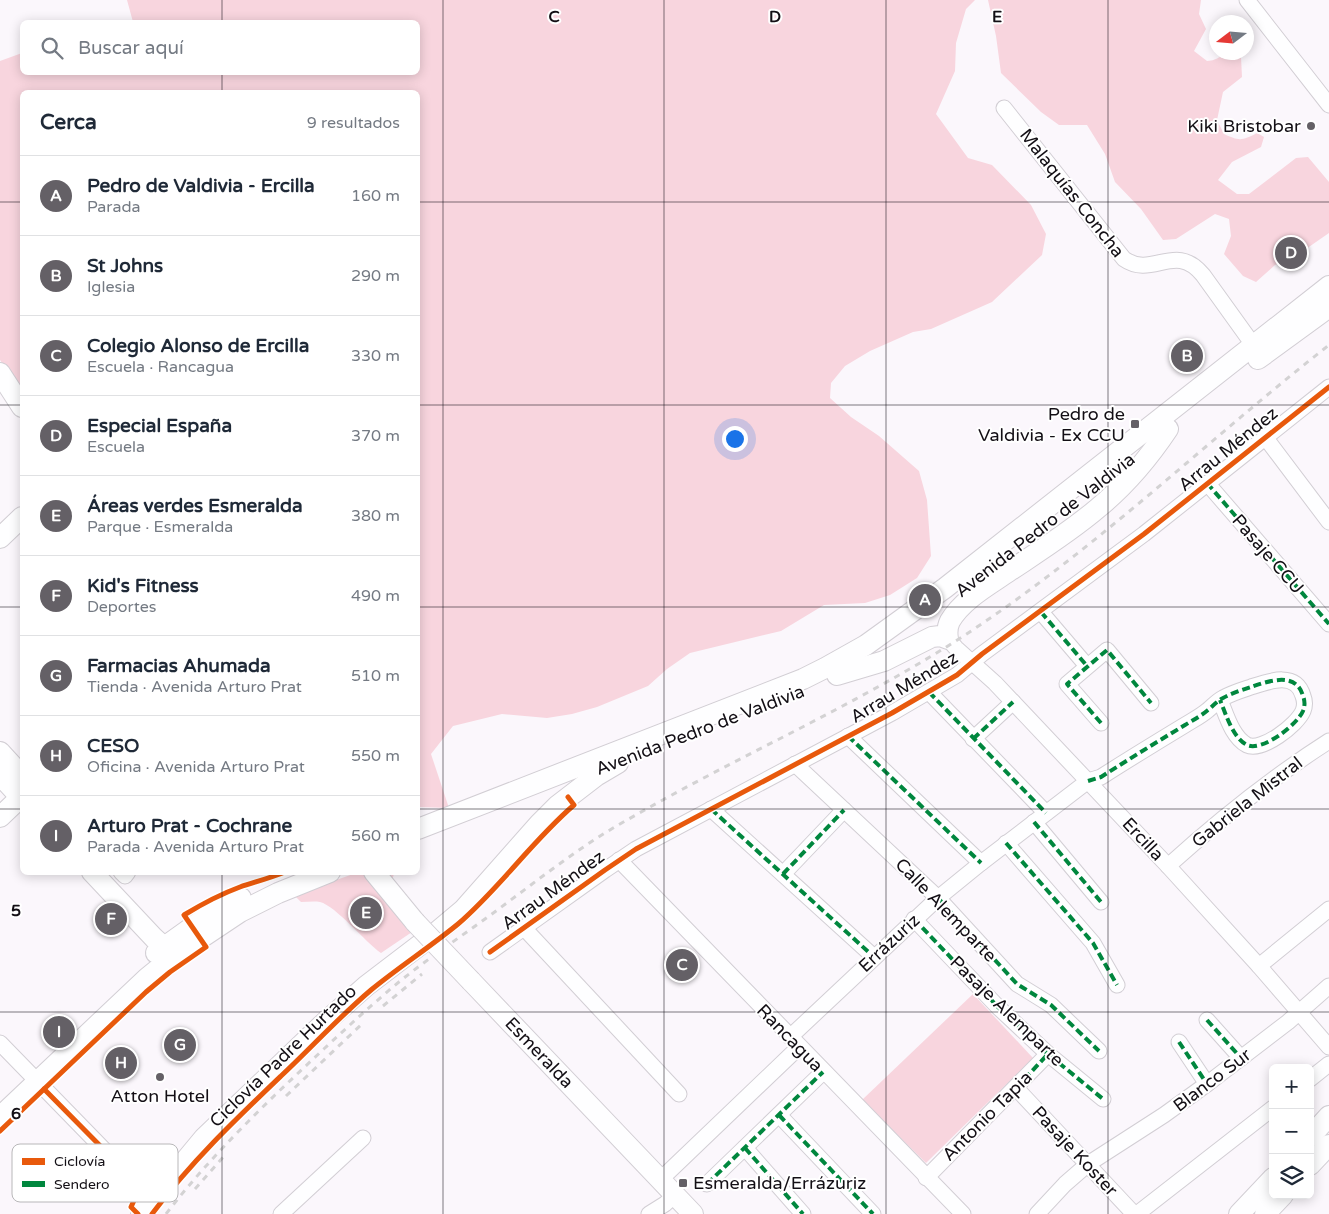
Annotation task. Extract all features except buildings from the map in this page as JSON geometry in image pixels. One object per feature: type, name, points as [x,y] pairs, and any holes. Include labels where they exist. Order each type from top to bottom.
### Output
[{"type":"main road","name":"Avenida Pedro de Valdivia","points":[[459,818],[618,763],[788,696],[837,674],[884,647],[1012,552],[1254,346],[1329,286]]},
{"type":"main road","name":"Avenida Pedro de Valdivia","points":[[459,818],[549,778],[803,679],[847,656],[884,633],[1111,466],[1168,429],[1238,374],[1329,307]]},
{"type":"main road","points":[[0,373],[20,404]]},
{"type":"main road","points":[[837,674],[884,661],[932,638],[940,636],[948,639],[947,629],[950,621],[977,594],[1080,522],[1113,495],[1147,460],[1168,429]]},
{"type":"main road","points":[[1111,466],[1113,495]]},
{"type":"main road","points":[[0,538],[20,519]]},
{"type":"main road","points":[[1012,552],[1080,522]]},
{"type":"main road","points":[[0,752],[20,774]]},
{"type":"main road","points":[[178,1168],[204,1138],[322,1025],[366,986],[463,910],[557,806],[590,780],[618,763]]},
{"type":"main road","points":[[0,775],[20,796]]},
{"type":"main road","points":[[0,816],[20,800]]},
{"type":"main road","points":[[420,813],[459,818]]},
{"type":"main road","points":[[420,828],[459,818]]},
{"type":"main road","points":[[420,837],[459,818]]},
{"type":"main road","points":[[95,875],[169,951]]},
{"type":"main road","points":[[169,951],[212,913],[252,892],[295,875]]},
{"type":"main road","points":[[0,1117],[32,1078],[140,967],[240,912],[278,893],[323,875]]},
{"type":"main road","name":"Esmeralda","points":[[376,875],[415,922],[693,1214]]},
{"type":"main road","points":[[0,1099],[32,1078]]},
{"type":"main road","points":[[1314,1133],[1329,1116]]},
{"type":"main road","points":[[1314,1161],[1329,1145]]},
{"type":"main road","points":[[1239,1214],[1269,1182]]},
{"type":"main road","points":[[1265,1214],[1279,1199]]},
{"type":"street","points":[[1246,0],[1329,105]]},
{"type":"street","name":"Malaquías Concha","points":[[1004,108],[1124,260],[1141,266],[1172,260],[1179,260],[1192,265],[1203,275],[1254,346]]},
{"type":"street","name":"Arrau Méndez","points":[[490,952],[619,860],[957,675],[1144,534],[1329,387]]},
{"type":"street","points":[[1265,437],[1329,522]]},
{"type":"street","name":"Pasaje CCU","points":[[1207,483],[1329,624]]},
{"type":"street","points":[[1041,612],[1087,666]]},
{"type":"street","name":"Ercilla","points":[[948,639],[1013,702],[1168,866],[1259,966],[1329,1047]]},
{"type":"street","points":[[1101,723],[1067,684],[1107,650],[1151,703]]},
{"type":"street","points":[[1283,679],[1292,682],[1299,688],[1303,694],[1305,704],[1303,712],[1291,726],[1264,744],[1254,746],[1245,743],[1239,738],[1220,700],[1270,681],[1283,679]]},
{"type":"street","points":[[929,692],[973,739],[1040,817],[1102,902]]},
{"type":"street","name":"Errázuriz","points":[[660,1180],[795,1042],[874,957],[938,898],[1006,843],[1088,781],[1101,777],[1199,716],[1220,700]]},
{"type":"street","points":[[973,739],[1013,702]]},
{"type":"street","points":[[848,736],[981,863]]},
{"type":"street","name":"Gabriela Mistral","points":[[1168,866],[1209,829],[1253,794],[1329,741]]},
{"type":"street","name":"Calle Alemparte","points":[[795,764],[938,898],[1016,984],[1051,1005],[1099,1051]]},
{"type":"street","points":[[711,808],[874,957]]},
{"type":"street","points":[[783,874],[844,810]]},
{"type":"street","points":[[1006,843],[1093,943],[1117,985]]},
{"type":"street","name":"Rancagua","points":[[619,860],[963,1214]]},
{"type":"street","points":[[1259,966],[1329,908]]},
{"type":"street","name":"Pasaje Alemparte","points":[[914,919],[998,1007],[1048,1054],[1103,1099]]},
{"type":"street","points":[[524,928],[679,1094]]},
{"type":"street","name":"Blanco Sur","points":[[1038,1214],[1064,1184],[1088,1164],[1164,1115],[1207,1084],[1288,1022],[1329,986]]},
{"type":"street","points":[[1207,1020],[1241,1058]]},
{"type":"street","points":[[1179,1042],[1207,1084]]},
{"type":"street","points":[[0,1044],[91,1144]]},
{"type":"street","name":"Antonio Tapia","points":[[926,1178],[1048,1054]]},
{"type":"street","points":[[1314,1076],[1329,1064]]},
{"type":"street","points":[[707,1184],[823,1072]]},
{"type":"street","name":"Pasaje Koster","points":[[1016,1088],[1135,1214]]},
{"type":"street","points":[[1135,1214],[1272,1109]]},
{"type":"street","points":[[779,1115],[873,1214]]},
{"type":"street","points":[[281,1214],[363,1138]]},
{"type":"street","points":[[745,1148],[803,1214]]},
{"type":"street","points":[[650,1214],[675,1195]]},
{"type":"shaded area","points":[[127,0],[975,0],[966,9],[956,43],[955,71],[936,114],[968,158],[992,165],[1031,205],[1046,234],[1042,255],[992,302],[931,329],[913,332],[870,351],[845,366],[831,383],[830,398],[851,417],[879,436],[919,471],[927,500],[931,556],[917,578],[890,595],[865,603],[824,605],[781,631],[690,653],[667,669],[648,686],[597,707],[547,718],[502,714],[453,726],[431,754],[449,808],[420,807],[420,90],[20,90],[20,392],[0,360],[0,61],[20,54],[20,75],[420,75],[420,20],[132,20]]},
{"type":"shaded area","points":[[988,0],[1201,0],[1199,14],[1206,29],[1194,51],[1207,61],[1241,60],[1242,77],[1223,92],[1217,120],[1224,134],[1233,138],[1244,139],[1257,133],[1264,137],[1261,147],[1232,162],[1218,180],[1237,194],[1249,194],[1296,158],[1308,157],[1329,182],[1329,233],[1303,251],[1275,265],[1256,282],[1243,276],[1224,254],[1231,236],[1229,219],[1215,214],[1176,239],[1163,240],[1141,209],[1115,182],[1105,154],[1087,125],[1059,125],[1041,112],[1001,73],[996,36]]},
{"type":"shaded area","points":[[350,875],[394,875],[392,882],[412,932],[381,953],[327,905],[320,902],[301,902],[294,895]]},
{"type":"shaded area","points":[[973,994],[1033,1058],[926,1163],[862,1100]]},
{"type":"railway","points":[[178,1199],[218,1153],[275,1095],[394,986],[420,966],[562,862],[610,830],[666,798],[865,694],[943,649],[994,615],[1093,541],[1329,345]]},
{"type":"railway","points":[[383,1006],[422,974]]},
{"type":"railway","points":[[286,1096],[364,1022]]},
{"type":"railway","points":[[195,1189],[225,1155]]},
{"type":"railway","points":[[166,1214],[176,1202]]},
{"type":"marked path","points":[[1207,483],[1329,624]]},
{"type":"marked path","points":[[1041,612],[1087,666]]},
{"type":"marked path","points":[[1101,723],[1067,684],[1107,650],[1151,703]]},
{"type":"marked path","points":[[1088,781],[1101,777],[1200,716],[1221,699],[1241,690],[1274,681],[1288,681],[1294,683],[1299,688],[1304,698],[1304,705],[1299,717],[1287,730],[1270,741],[1253,746],[1247,745],[1237,737],[1220,700]]},
{"type":"marked path","points":[[929,692],[1046,813]]},
{"type":"marked path","points":[[973,739],[1013,702]]},
{"type":"marked path","points":[[848,736],[981,863]]},
{"type":"marked path","points":[[711,809],[874,957]]},
{"type":"marked path","points":[[783,874],[844,810]]},
{"type":"marked path","points":[[1034,822],[1101,902]]},
{"type":"marked path","points":[[1006,843],[1093,943],[1117,985]]},
{"type":"marked path","points":[[938,898],[1017,984],[1051,1005],[1099,1051]]},
{"type":"marked path","points":[[914,919],[998,1007],[1048,1054],[1103,1099]]},
{"type":"marked path","points":[[1207,1020],[1241,1058]]},
{"type":"marked path","points":[[1179,1042],[1207,1084]]},
{"type":"marked path","points":[[1016,1088],[1048,1054]]},
{"type":"marked path","points":[[707,1184],[823,1072]]},
{"type":"marked path","points":[[779,1115],[873,1214]]},
{"type":"marked path","points":[[745,1148],[803,1214]]},
{"type":"cycle path","points":[[490,952],[636,849],[892,713],[957,675],[982,654],[1144,534],[1329,387]]},
{"type":"cycle path","name":"Ciclovía Padre Hurtado","points":[[178,1182],[213,1142],[348,1011],[392,973],[458,924],[473,910],[544,834],[574,805],[568,797]]},
{"type":"cycle path","points":[[0,1131],[146,992],[170,972],[206,947],[184,915],[226,893],[276,875]]},
{"type":"cycle path","points":[[44,1089],[98,1144]]},
{"type":"cycle path","points":[[133,1202],[131,1207],[138,1214]]},
{"type":"cycle path","name":"Ciclovía Padre Hurtado","points":[[152,1214],[161,1202]]},
{"type":"place","name":"Kiki Bristobar","points":[[1311,126]]},
{"type":"place","name":"Especial España","points":[[1291,253]]},
{"type":"place","name":"St Johns","points":[[1187,356]]},
{"type":"place","name":"Pedro de Valdivia - Ex CCU","points":[[1135,424]]},
{"type":"place","name":"Pedro de Valdivia - Ercilla","points":[[925,600]]},
{"type":"place","name":"Áreas verdes Esmeralda","points":[[366,913]]},
{"type":"place","name":"Kid's Fitness","points":[[111,919]]},
{"type":"place","name":"Colegio Alonso de Ercilla","points":[[682,965]]},
{"type":"place","name":"Arturo Prat - Cochrane","points":[[59,1032]]},
{"type":"place","name":"Farmacias Ahumada","points":[[180,1045]]},
{"type":"place","name":"CESO","points":[[121,1063]]},
{"type":"place","name":"Atton Hotel","points":[[160,1077]]},
{"type":"place","name":"Esmeralda/Errázuriz","points":[[683,1183]]}]
